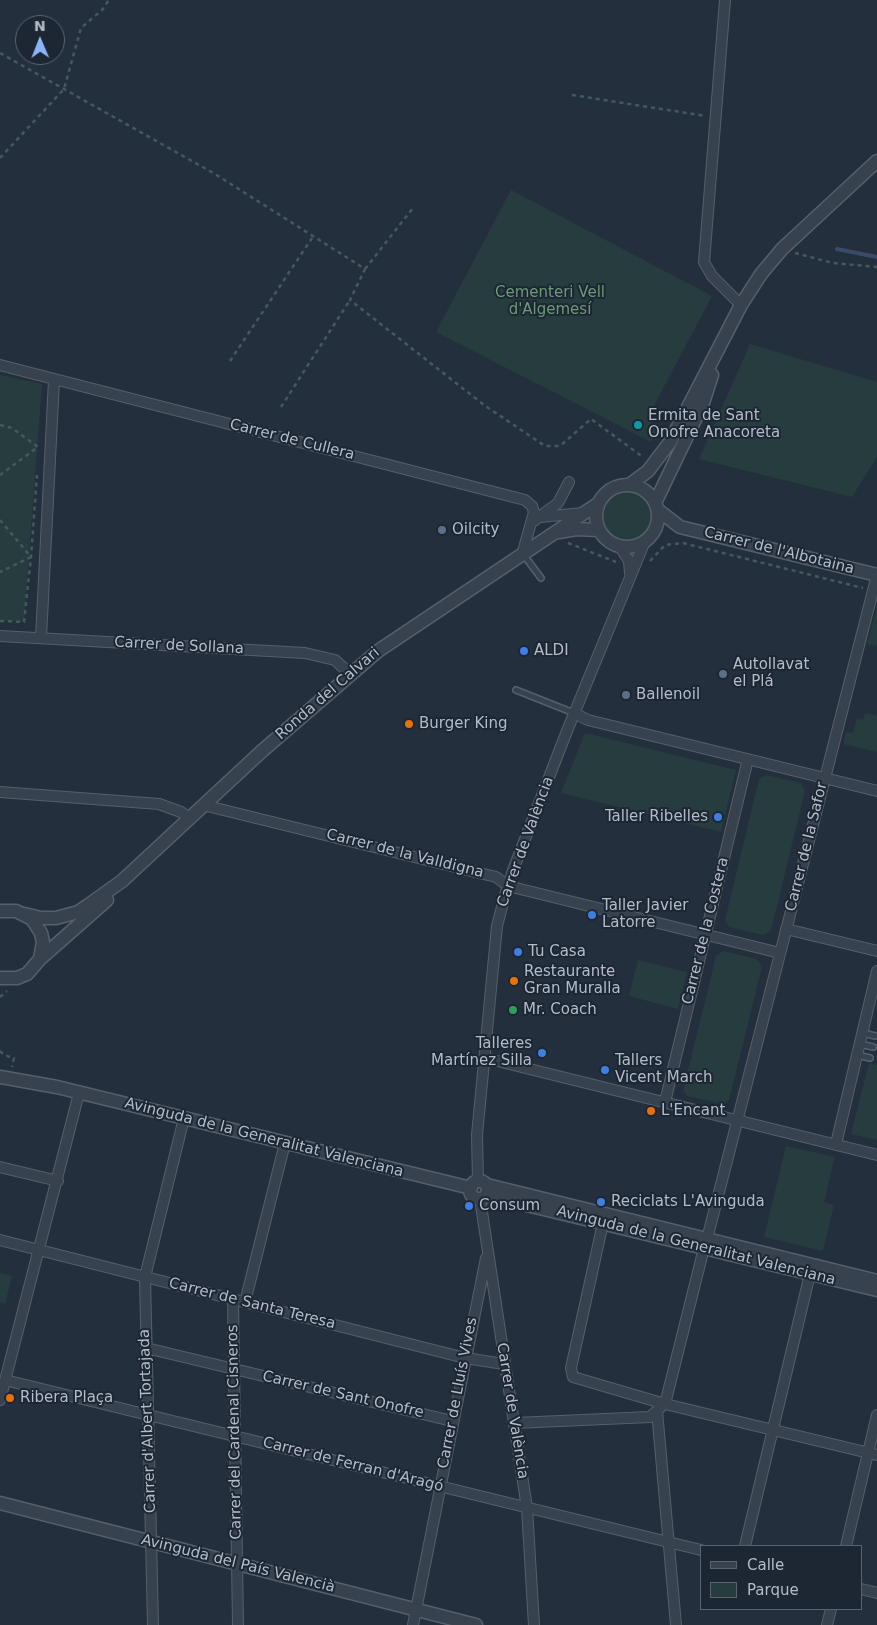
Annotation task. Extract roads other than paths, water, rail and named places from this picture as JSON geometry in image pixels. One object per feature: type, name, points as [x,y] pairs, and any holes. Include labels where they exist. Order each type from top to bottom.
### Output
[{"type":"street","points":[[725,0],[704,262],[712,276],[741,305]]},
{"type":"street","points":[[629,485],[645,491],[656,506],[658,519],[650,537],[631,547],[620,546],[610,542],[599,530],[596,521],[599,503],[611,489],[629,485],[654,465],[679,425],[741,305],[761,274],[782,249],[877,161]]},
{"type":"street","points":[[656,506],[704,403],[726,336]]},
{"type":"street","name":"Carrer de Cullera","points":[[0,365],[525,500],[533,509],[535,520],[523,554]]},
{"type":"street","points":[[41,638],[54,380]]},
{"type":"street","points":[[535,520],[558,502],[568,482]]},
{"type":"street","points":[[558,502],[560,511],[568,514]]},
{"type":"street","name":"Ronda del Calvari","points":[[0,911],[16,911],[46,919],[67,916],[87,906],[122,880],[203,805],[351,675],[402,633],[523,554],[559,538],[584,513],[599,503]]},
{"type":"street","name":"Carrer de l'Albotaina","points":[[656,506],[680,526],[877,575]]},
{"type":"street","points":[[535,520],[584,513]]},
{"type":"street","name":"Carrer de l'Albotaina","points":[[650,537],[680,526]]},
{"type":"street","points":[[559,538],[576,529],[599,530]]},
{"type":"street","name":"Carrer de València","points":[[534,1625],[527,1508],[487,1249],[480,1189],[477,1135],[497,926],[508,886],[574,713],[630,577],[650,537]]},
{"type":"street","points":[[620,546],[629,561],[630,577]]},
{"type":"street","name":"Carrer de la Safor","points":[[665,1404],[736,1120],[877,575]]},
{"type":"street","name":"Carrer de Sollana","points":[[0,636],[306,653],[334,660],[351,675]]},
{"type":"street","points":[[574,713],[588,720],[877,791]]},
{"type":"street","name":"Carrer de la Costera","points":[[664,1102],[748,760]]},
{"type":"street","points":[[0,792],[158,804],[181,812],[189,818]]},
{"type":"street","name":"Carrer de la Valldigna","points":[[203,805],[496,877],[508,886],[780,953]]},
{"type":"street","name":"Ronda del Calvari","points":[[5,983],[26,974],[40,959],[112,895],[122,880]]},
{"type":"street","points":[[24,914],[32,919],[41,933],[43,942],[40,959]]},
{"type":"street","points":[[786,929],[877,952]]},
{"type":"street","points":[[836,1144],[877,971]]},
{"type":"street","points":[[485,1058],[877,1155]]},
{"type":"street","name":"Avinguda de la Generalitat Valenciana","points":[[3,1074],[706,1244],[810,1274],[877,1290]]},
{"type":"street","points":[[0,1400],[58,1181],[79,1093]]},
{"type":"street","name":"Carrer d'Albert Tortajada","points":[[153,1625],[145,1277],[184,1118]]},
{"type":"street","points":[[245,1302],[285,1143]]},
{"type":"street","points":[[0,1167],[58,1181]]},
{"type":"street","name":"Avinguda de la Generalitat Valenciana","points":[[480,1189],[603,1223],[877,1280]]},
{"type":"street","points":[[603,1223],[571,1368],[573,1377],[665,1404],[872,1454]]},
{"type":"street","name":"Carrer de Santa Teresa","points":[[0,1240],[464,1358],[504,1364]]},
{"type":"street","name":"Carrer de Lluís Vives","points":[[413,1625],[464,1358],[487,1249]]},
{"type":"street","points":[[745,1545],[810,1274]]},
{"type":"street","name":"Carrer del Cardenal Cisneros","points":[[233,1300],[236,1369],[235,1563],[238,1625]]},
{"type":"street","name":"Carrer de Sant Onofre","points":[[146,1348],[452,1421]]},
{"type":"street","name":"Carrer de Ferran d'Aragó","points":[[5,1380],[700,1550]]},
{"type":"street","points":[[515,1424],[650,1417],[665,1404]]},
{"type":"street","points":[[656,1411],[676,1625]]},
{"type":"street","points":[[846,1545],[872,1454],[877,1415]]},
{"type":"street","name":"Avinguda del País Valencià","points":[[0,1503],[476,1625]]},
{"type":"street","points":[[862,1589],[877,1593]]},
{"type":"street","points":[[827,1625],[831,1610]]},
{"type":"lane","points":[[523,554],[541,578]]},
{"type":"lane","points":[[516,690],[574,713]]},
{"type":"lane","points":[[862,1033],[875,1036]]},
{"type":"lane","points":[[860,1044],[872,1047]]},
{"type":"lane","points":[[857,1055],[870,1058]]},
{"type":"waterway","points":[[837,249],[877,257]]},
{"type":"place","name":"Ermita de Sant Onofre Anacoreta","points":[[638,425]]},
{"type":"place","name":"Oilcity","points":[[442,530]]},
{"type":"place","name":"ALDI","points":[[524,651]]},
{"type":"place","name":"Autollavat el Plá","points":[[723,674]]},
{"type":"place","name":"Ballenoil","points":[[626,695]]},
{"type":"place","name":"Burger King","points":[[409,724]]},
{"type":"place","name":"Taller Ribelles","points":[[718,817]]},
{"type":"place","name":"Taller Javier Latorre","points":[[592,915]]},
{"type":"place","name":"Tu Casa","points":[[518,952]]},
{"type":"place","name":"Restaurante Gran Muralla","points":[[514,981]]},
{"type":"place","name":"Mr. Coach","points":[[513,1010]]},
{"type":"place","name":"Talleres Martínez Silla","points":[[542,1053]]},
{"type":"place","name":"Tallers Vicent March","points":[[605,1070]]},
{"type":"place","name":"L'Encant","points":[[651,1111]]},
{"type":"place","name":"Reciclats L'Avinguda","points":[[601,1202]]},
{"type":"place","name":"Consum","points":[[469,1206]]},
{"type":"place","name":"Ribera Plaça","points":[[10,1398]]},
{"type":"park label","name":"Cementeri Vell d'Algemesí","points":[[550,302]]}]
